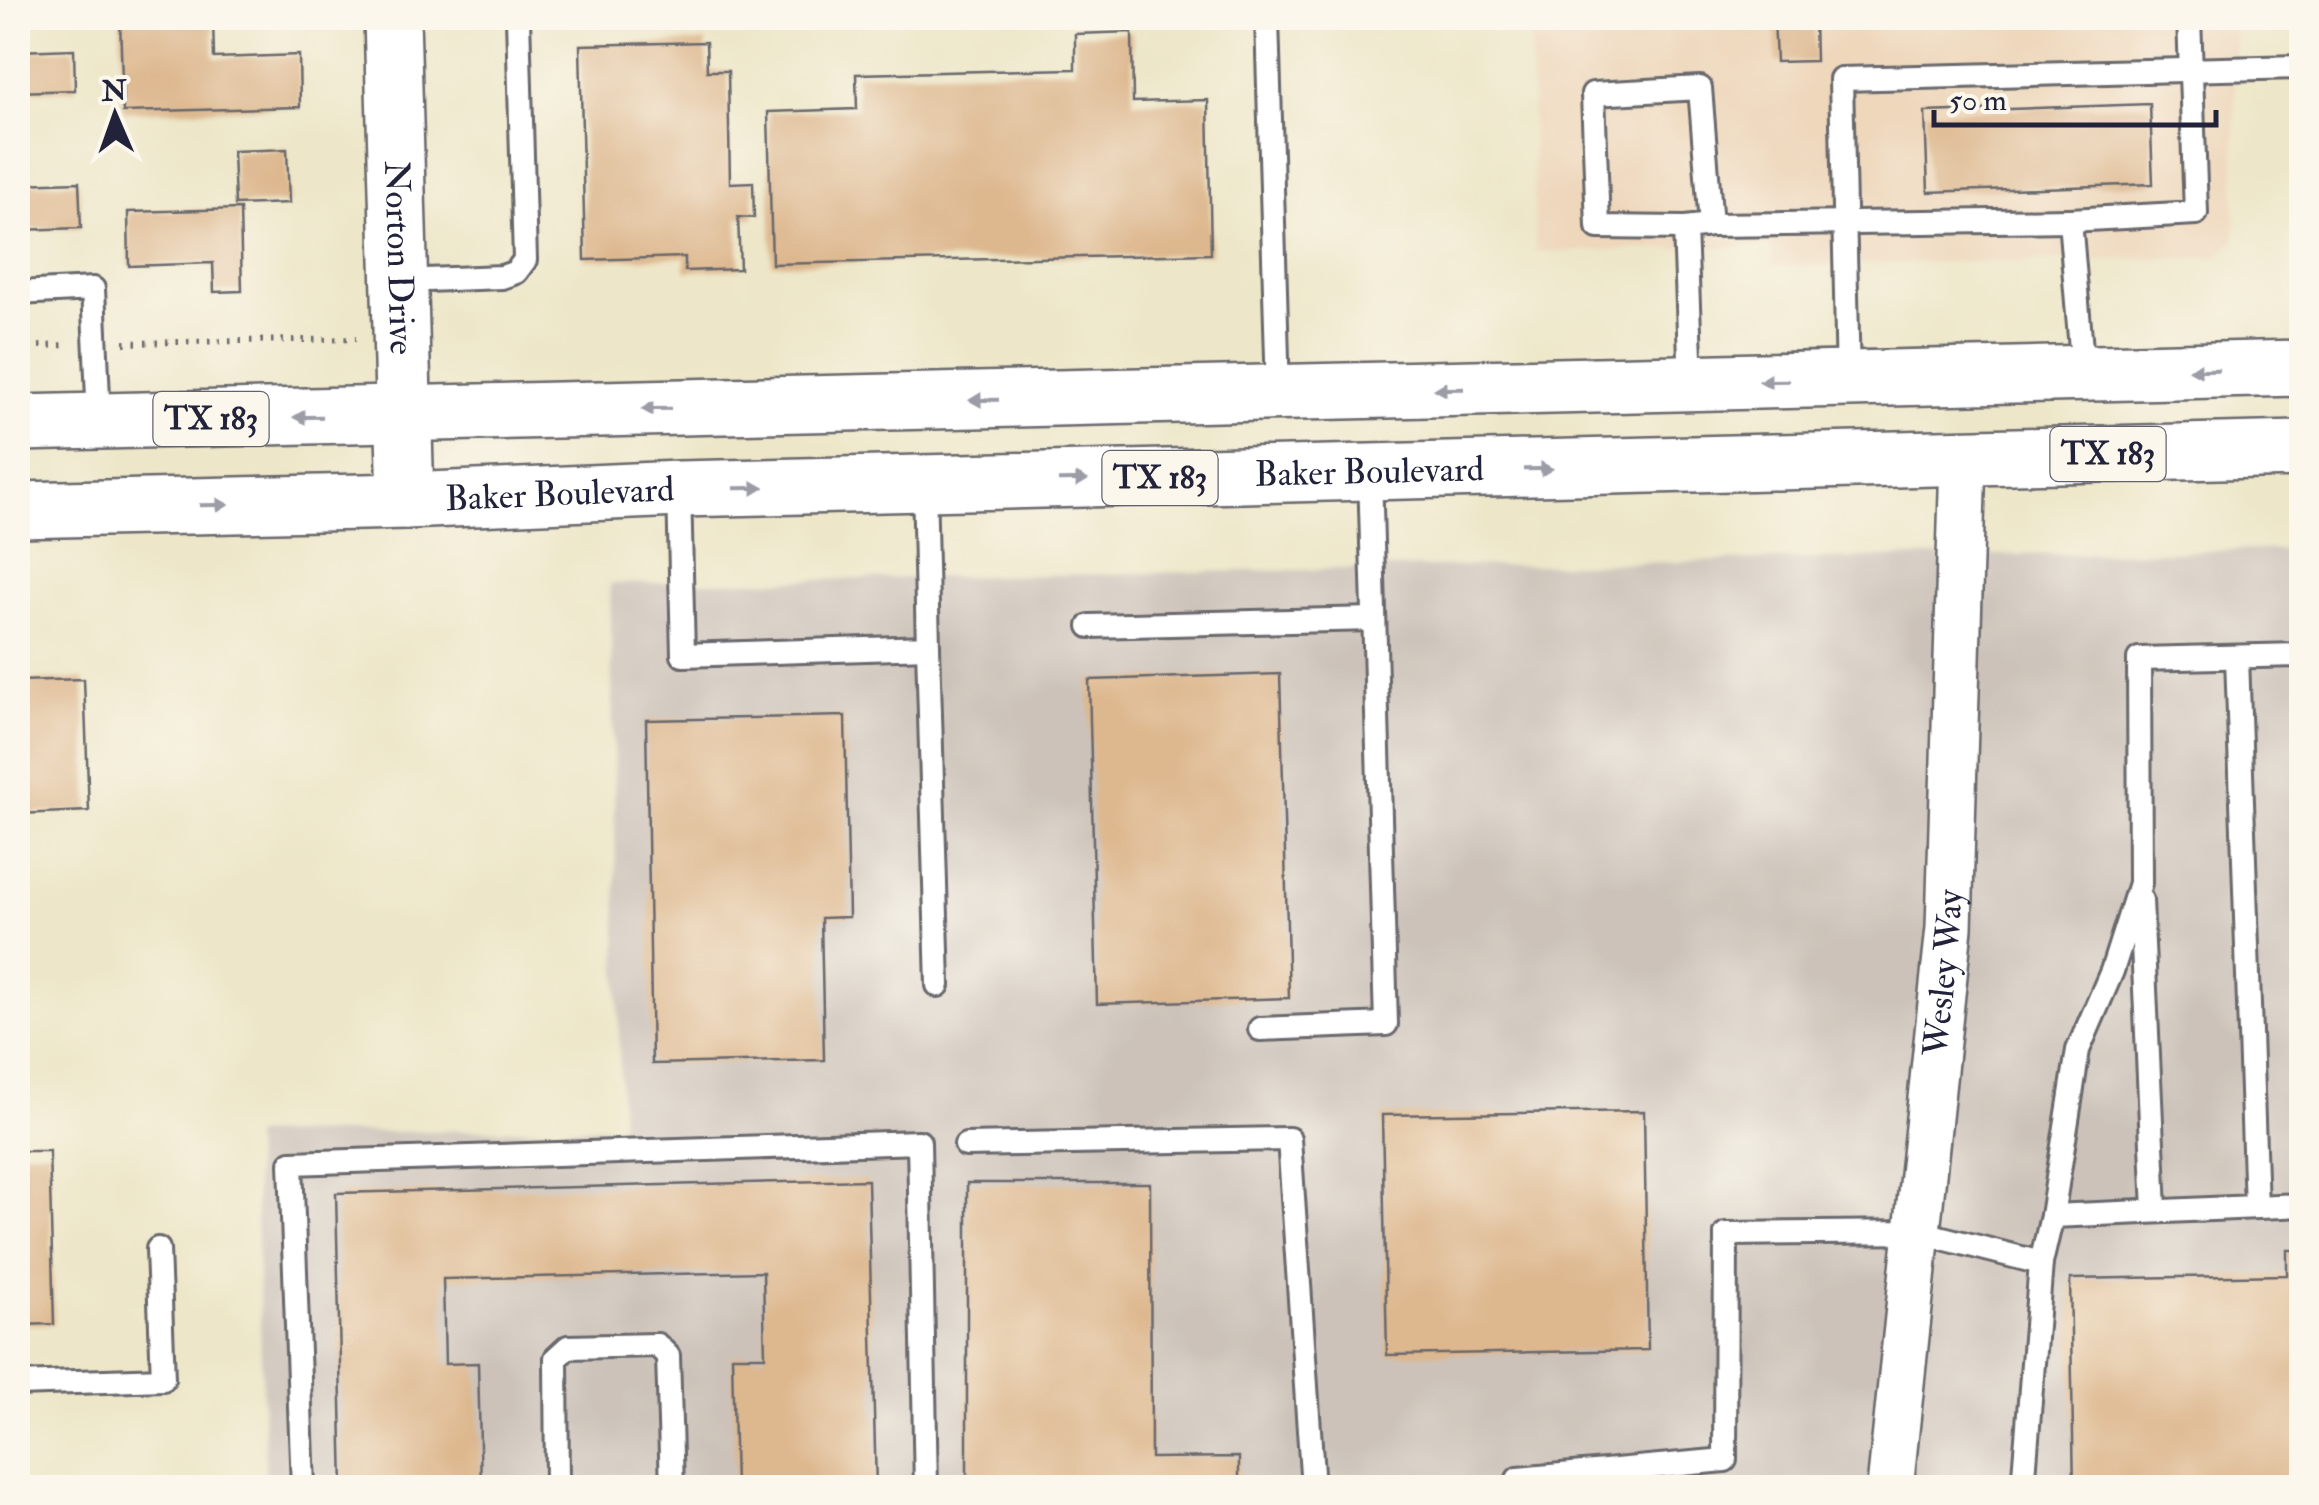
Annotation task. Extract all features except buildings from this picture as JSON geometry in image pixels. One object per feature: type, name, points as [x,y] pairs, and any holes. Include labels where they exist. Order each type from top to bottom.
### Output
[{"type":"main road","name":"Norton Drive","points":[[392,18],[406,501]]},
{"type":"main road","name":"TX 183","points":[[18,423],[2302,368]]},
{"type":"main road","name":"Baker Boulevard","points":[[18,510],[406,501],[679,489],[2302,449]]},
{"type":"street","name":"Wesley Way","points":[[1890,1488],[1949,928],[1964,458]]},
{"type":"lane","points":[[400,281],[502,277],[516,272],[525,260],[518,18]]},
{"type":"lane","points":[[1266,18],[1278,393]]},
{"type":"lane","points":[[1711,225],[1700,88],[1593,94],[1598,228],[2070,220],[2196,213],[2189,18]]},
{"type":"lane","points":[[1848,380],[1841,79],[2302,67]]},
{"type":"lane","points":[[2070,220],[2082,373]]},
{"type":"lane","points":[[1685,228],[1691,383]]},
{"type":"lane","points":[[18,292],[93,290],[100,421]]},
{"type":"lane","points":[[1260,1029],[1386,1024],[1370,473]]},
{"type":"lane","points":[[924,483],[938,985]]},
{"type":"lane","points":[[679,489],[683,655],[928,647]]},
{"type":"lane","points":[[1090,626],[1374,619]]},
{"type":"lane","points":[[2237,656],[2256,1207]]},
{"type":"lane","points":[[2155,1211],[2140,884],[2138,659],[2302,656]]},
{"type":"lane","points":[[2023,1488],[2041,1262],[2078,1050],[2112,972],[2140,884]]},
{"type":"lane","points":[[966,1145],[1289,1139],[1313,1488]]},
{"type":"lane","points":[[303,1488],[292,1163],[919,1142],[926,1488]]},
{"type":"lane","points":[[2052,1216],[2302,1205]]},
{"type":"lane","points":[[1518,1488],[1518,1479],[1725,1460],[1726,1234],[1919,1232],[2041,1262]]},
{"type":"lane","points":[[18,1384],[163,1379],[158,1250]]},
{"type":"lane","points":[[557,1488],[556,1358],[568,1346],[657,1345],[668,1356],[672,1488]]},
{"type":"path","points":[[18,347],[403,339]]},
{"type":"shaded area","points":[[1530,18],[2235,18],[2235,242],[2216,257],[1772,266],[1772,246],[1535,252]]},
{"type":"shaded area","points":[[2301,549],[2301,1487],[266,1487],[253,1135],[621,1127],[610,584]]}]
